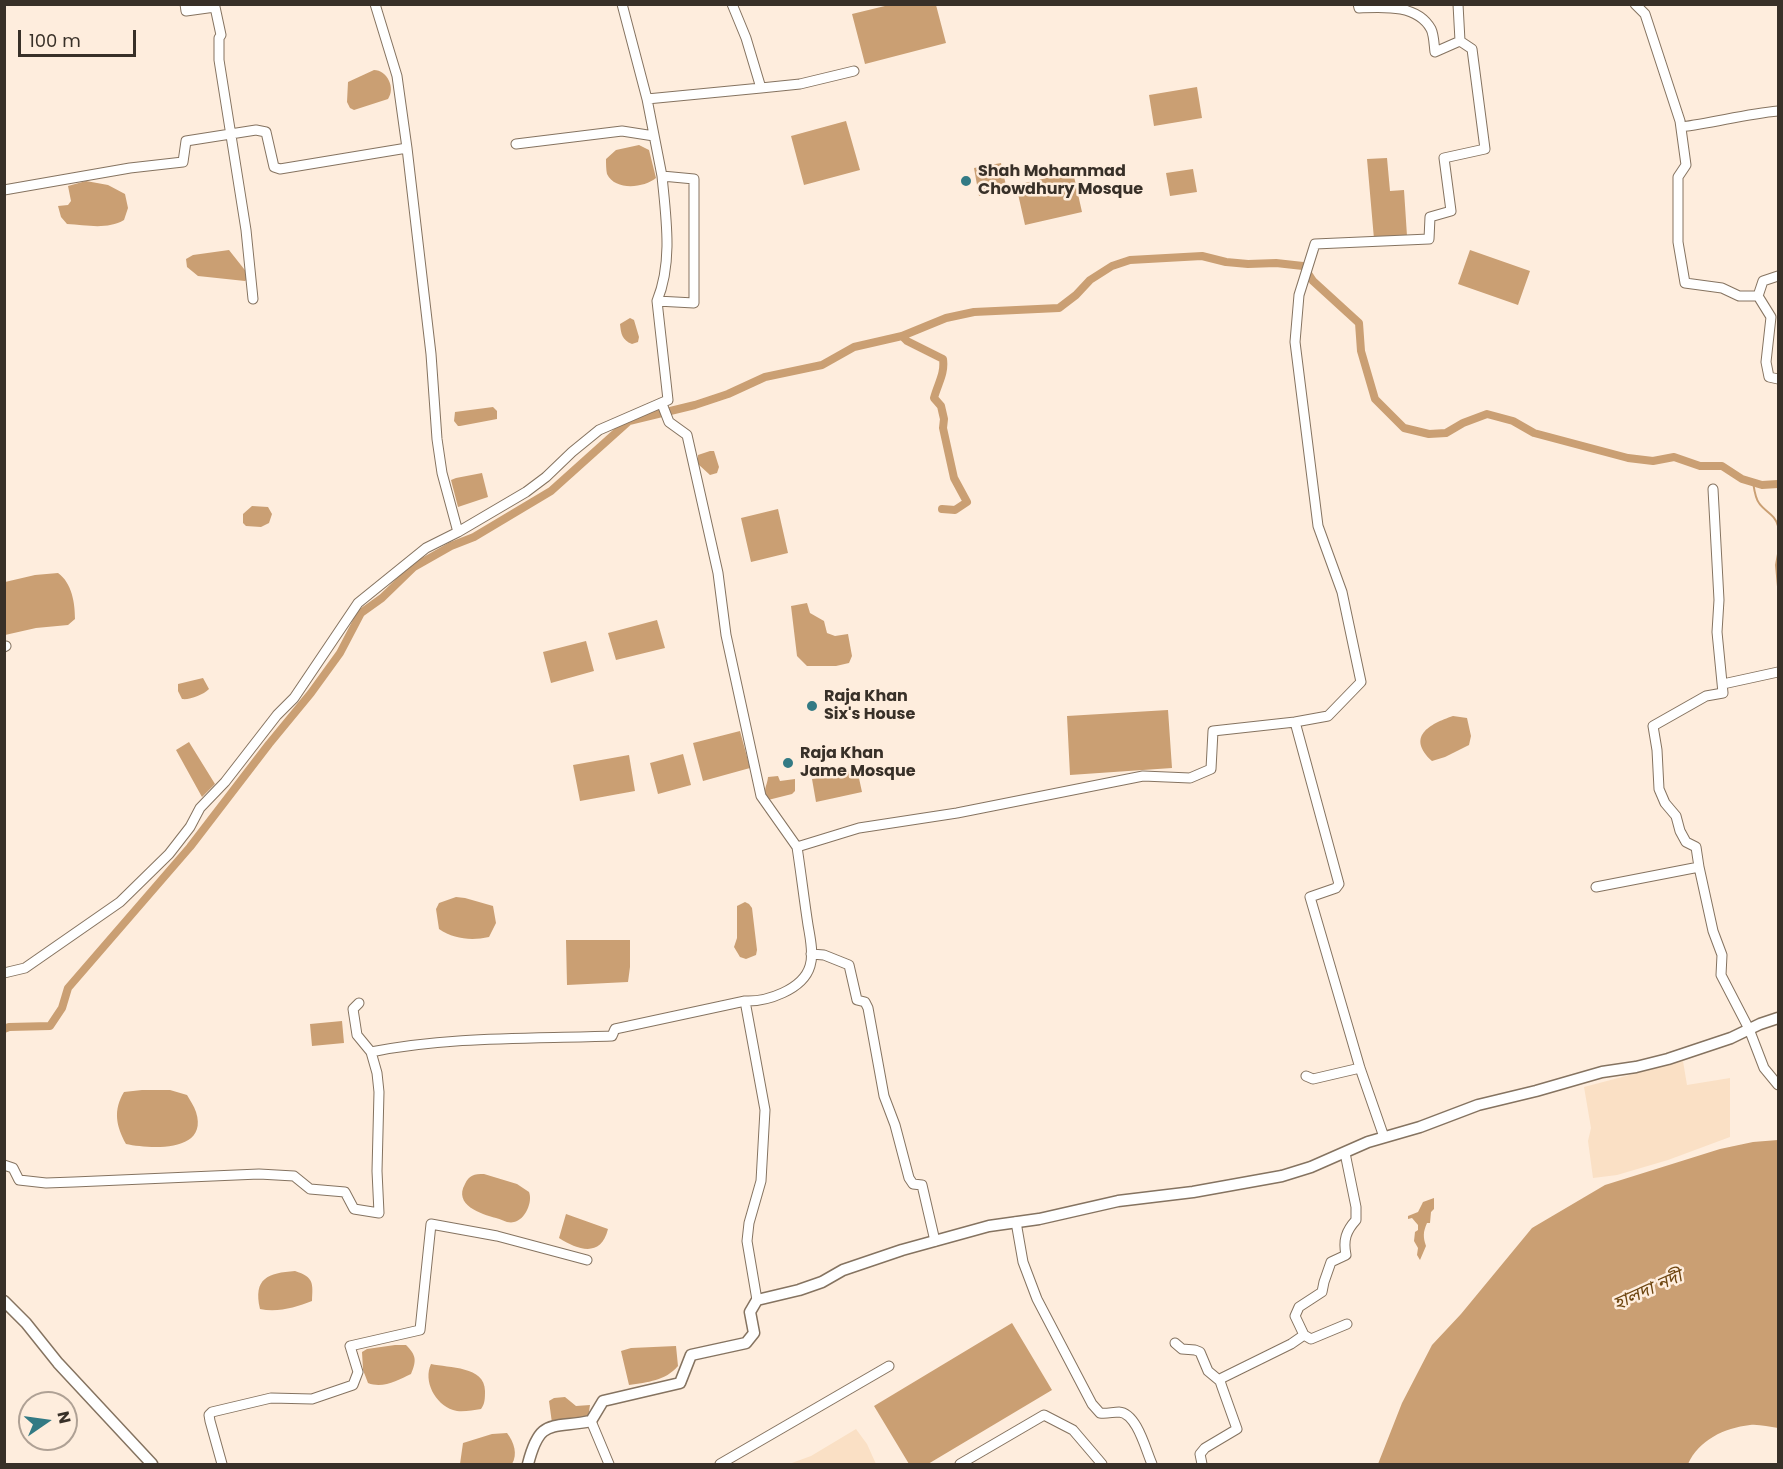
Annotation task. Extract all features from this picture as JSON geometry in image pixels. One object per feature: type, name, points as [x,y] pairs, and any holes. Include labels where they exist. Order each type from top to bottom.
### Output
[{"type":"street","points":[[185,4],[186,11],[214,7],[221,35],[219,60],[246,230],[253,299]]},
{"type":"street","points":[[375,4],[397,76],[431,354],[437,440],[445,485],[458,532]]},
{"type":"street","points":[[4,973],[25,968],[120,902],[169,854],[200,808],[225,782],[277,715],[294,698],[358,603],[426,548],[526,492],[599,430],[668,400],[657,302],[664,284],[666,266],[667,229],[662,176],[646,99],[622,4]]},
{"type":"street","points":[[732,4],[746,38],[761,88]]},
{"type":"street","points":[[1358,4],[1359,8],[1391,6],[1421,16],[1432,31],[1435,52],[1460,41]]},
{"type":"street","points":[[1458,4],[1460,41]]},
{"type":"street","points":[[1635,4],[1645,14],[1681,127],[1686,165],[1678,177],[1678,242],[1685,283],[1722,288],[1739,296],[1758,296]]},
{"type":"street","points":[[797,847],[859,828],[957,813],[1143,776],[1190,778],[1211,769],[1214,731],[1328,716],[1361,682],[1342,592],[1318,526],[1295,342],[1299,295],[1315,244],[1429,239],[1430,217],[1451,211],[1444,158],[1485,149],[1472,49],[1460,41]]},
{"type":"street","points":[[646,99],[800,84],[854,71]]},
{"type":"street","points":[[1681,127],[1709,124],[1747,114],[1779,111]]},
{"type":"street","points":[[4,190],[130,168],[183,162],[186,141],[256,130],[266,132],[274,167],[280,169],[407,148]]},
{"type":"street","points":[[516,144],[622,131],[654,136]]},
{"type":"street","points":[[657,302],[694,303],[694,179],[662,176]]},
{"type":"street","points":[[1779,276],[1763,281],[1758,296],[1771,318],[1766,362],[1769,377],[1779,379]]},
{"type":"street","points":[[371,1052],[394,1047],[490,1038],[612,1036],[615,1029],[745,1001],[757,1002],[776,997],[792,987],[811,966],[797,847],[761,796],[726,635],[718,573],[687,435],[669,422],[662,404]]},
{"type":"street","points":[[1713,489],[1719,600],[1717,632],[1723,693],[1706,696],[1653,726],[1659,789],[1665,803],[1676,816],[1686,842],[1696,847],[1713,931],[1722,955],[1721,975],[1749,1029],[1764,1068],[1779,1085]]},
{"type":"street","points":[[1723,684],[1779,672]]},
{"type":"street","points":[[1295,722],[1339,884],[1336,888],[1310,897],[1360,1068],[1384,1137]]},
{"type":"street","points":[[1596,887],[1699,867]]},
{"type":"street","points":[[811,954],[824,955],[849,965],[857,1000],[865,1002],[868,1008],[884,1096],[895,1125],[909,1178],[914,1184],[922,1185],[926,1196],[935,1241]]},
{"type":"street","points":[[591,1421],[603,1401],[680,1383],[691,1355],[746,1343],[754,1333],[750,1312],[756,1300],[747,1241],[749,1223],[761,1181],[765,1110],[745,1001]]},
{"type":"street","points":[[4,1166],[14,1168],[19,1180],[46,1183],[226,1174],[294,1176],[310,1190],[345,1192],[354,1209],[379,1212],[377,1166],[380,1092],[371,1052],[357,1035],[353,1009],[359,1003]]},
{"type":"street","points":[[756,1300],[800,1290],[822,1282],[843,1270],[902,1250],[989,1226],[1118,1201],[1193,1192],[1282,1176],[1311,1167],[1384,1137],[1420,1127],[1478,1105],[1602,1072],[1668,1059],[1731,1038],[1779,1018]]},
{"type":"street","points":[[1306,1076],[1313,1079],[1360,1068]]},
{"type":"street","points":[[1345,1153],[1356,1207],[1356,1220],[1348,1230],[1344,1243],[1346,1255],[1331,1262],[1322,1292],[1299,1307],[1295,1316],[1304,1335],[1311,1339],[1347,1324]]},
{"type":"street","points":[[1016,1222],[1023,1262],[1037,1299],[1092,1404],[1100,1413],[1120,1412],[1131,1417],[1152,1464]]},
{"type":"street","points":[[222,1464],[210,1421],[212,1412],[271,1398],[312,1399],[353,1385],[357,1372],[350,1347],[420,1330],[431,1224],[506,1238],[587,1260]]},
{"type":"street","points":[[4,1301],[152,1464]]},
{"type":"street","points":[[1220,1381],[1304,1335]]},
{"type":"street","points":[[1175,1343],[1182,1349],[1200,1352],[1208,1371],[1220,1381],[1238,1429],[1205,1448],[1200,1454],[1202,1464]]},
{"type":"street","points":[[720,1464],[889,1366]]},
{"type":"street","points":[[960,1464],[1044,1415],[1073,1430],[1102,1464]]},
{"type":"street","points":[[528,1464],[542,1430],[552,1426],[591,1421]]},
{"type":"street","points":[[591,1421],[609,1464]]},
{"type":"shaded area","points":[[1683,1061],[1687,1085],[1730,1078],[1730,1137],[1668,1160],[1617,1175],[1593,1178],[1588,1141],[1591,1128],[1584,1087]]},
{"type":"shaded area","points":[[856,1429],[867,1444],[876,1464],[789,1464],[811,1456]]},
{"type":"water","points":[[889,5],[936,5],[946,43],[865,64],[852,14]]},
{"type":"water","points":[[374,70],[383,73],[389,80],[391,90],[388,99],[354,110],[350,108],[347,102],[348,82]]},
{"type":"water","points":[[1197,87],[1202,118],[1154,126],[1149,95]]},
{"type":"water","points":[[846,121],[860,170],[804,185],[791,136]]},
{"type":"water","points":[[639,145],[649,150],[656,178],[637,186],[616,183],[607,174],[606,159],[616,150]]},
{"type":"water","points":[[1387,158],[1390,191],[1404,190],[1407,236],[1374,239],[1367,159]]},
{"type":"water","points":[[1001,163],[1007,190],[979,196],[974,168]]},
{"type":"water","points":[[1193,169],[1197,192],[1170,196],[1166,173]]},
{"type":"water","points":[[1073,172],[1082,212],[1025,225],[1016,185]]},
{"type":"water","points":[[86,181],[108,185],[125,194],[128,208],[124,220],[104,226],[67,224],[61,217],[58,206],[68,205],[71,201],[68,186]]},
{"type":"water","points":[[229,250],[248,274],[245,281],[198,276],[187,267],[186,259],[193,255]]},
{"type":"water","points":[[1470,250],[1530,271],[1518,305],[1458,284]]},
{"type":"water","points":[[630,318],[634,320],[639,337],[638,342],[632,344],[623,336],[620,324]]},
{"type":"water","points":[[493,407],[497,411],[497,419],[460,426],[454,421],[455,412]]},
{"type":"water","points":[[714,451],[719,467],[717,473],[710,475],[698,464],[698,455]]},
{"type":"water","points":[[482,473],[488,497],[458,507],[451,480]]},
{"type":"water","points":[[252,506],[268,507],[272,514],[269,523],[261,527],[246,526],[243,523],[243,514]]},
{"type":"water","points":[[778,509],[788,553],[751,562],[741,518]]},
{"type":"water","points":[[58,573],[70,588],[75,619],[68,625],[36,628],[5,635],[5,582],[35,575]]},
{"type":"water","points":[[807,603],[810,613],[824,621],[827,633],[835,636],[848,634],[852,656],[849,663],[836,666],[807,666],[797,656],[791,606]]},
{"type":"water","points":[[657,620],[665,648],[616,660],[608,633]]},
{"type":"water","points":[[586,641],[594,671],[551,683],[543,652]]},
{"type":"water","points":[[203,678],[209,689],[196,697],[182,699],[178,691],[178,684]]},
{"type":"water","points":[[1168,710],[1172,768],[1070,775],[1067,716]]},
{"type":"water","points":[[1453,716],[1467,718],[1471,736],[1469,745],[1432,761],[1424,753],[1421,738],[1429,727]]},
{"type":"water","points":[[740,731],[750,768],[703,781],[693,743]]},
{"type":"water","points":[[189,742],[215,784],[202,797],[176,750]]},
{"type":"water","points":[[683,754],[691,785],[658,794],[650,763]]},
{"type":"water","points":[[629,755],[635,791],[580,801],[573,765]]},
{"type":"water","points":[[857,769],[862,792],[816,802],[812,779]]},
{"type":"water","points":[[778,776],[780,781],[795,779],[795,791],[792,794],[768,800],[765,791],[768,777]]},
{"type":"water","points":[[456,897],[493,906],[496,923],[489,937],[463,938],[439,929],[436,909],[439,903]]},
{"type":"water","points":[[745,902],[752,908],[757,950],[756,955],[746,959],[740,957],[734,947],[737,938],[737,906]]},
{"type":"water","points":[[566,940],[630,940],[628,982],[567,985]]},
{"type":"water","points":[[342,1021],[344,1043],[312,1046],[310,1024]]},
{"type":"water","points":[[170,1090],[187,1095],[196,1112],[198,1125],[194,1135],[186,1141],[162,1147],[126,1144],[118,1124],[118,1105],[124,1092]]},
{"type":"water","name":"হালদা নদী","points":[[1778,1140],[1778,1428],[1750,1425],[1722,1432],[1699,1448],[1688,1464],[1378,1464],[1402,1403],[1432,1345],[1461,1314],[1532,1228],[1605,1185],[1720,1149],[1753,1142]]},
{"type":"water","points":[[477,1174],[517,1184],[529,1192],[529,1205],[522,1218],[518,1221],[507,1222],[476,1211],[466,1203],[462,1191],[468,1179]]},
{"type":"water","points":[[1434,1198],[1430,1223],[1427,1223],[1424,1232],[1426,1246],[1420,1260],[1414,1241],[1418,1225],[1412,1218],[1408,1219],[1408,1216],[1418,1212],[1423,1202]]},
{"type":"water","points":[[566,1214],[608,1229],[605,1238],[594,1248],[588,1249],[574,1246],[559,1238]]},
{"type":"water","points":[[295,1271],[309,1278],[312,1301],[280,1310],[260,1309],[259,1290],[265,1279],[277,1273]]},
{"type":"water","points":[[1012,1323],[1052,1390],[928,1464],[909,1464],[874,1406]]},
{"type":"water","points":[[406,1345],[414,1355],[415,1361],[411,1374],[385,1384],[368,1383],[363,1370],[362,1352],[367,1349]]},
{"type":"water","points":[[676,1346],[678,1366],[673,1371],[656,1380],[629,1385],[621,1351],[631,1348]]},
{"type":"water","points":[[431,1364],[465,1370],[479,1377],[485,1391],[481,1409],[456,1411],[441,1403],[430,1384]]},
{"type":"water","points":[[565,1397],[576,1406],[590,1405],[588,1418],[552,1423],[549,1401]]},
{"type":"water","points":[[507,1433],[514,1448],[515,1456],[512,1464],[460,1464],[463,1443],[492,1434]]},
{"type":"waterway","points":[[4,1029],[50,1026],[62,1008],[68,988],[190,847],[311,693],[340,653],[361,613],[382,598],[414,567],[451,546],[474,537],[551,491],[629,421],[695,405],[728,394],[765,377],[822,365],[854,347],[902,336],[946,318],[974,312],[1059,308],[1090,280],[1112,266],[1130,260],[1202,256],[1226,262],[1303,266],[1313,281],[1359,323],[1361,351],[1375,399],[1404,428],[1429,434],[1446,433],[1463,423],[1487,414],[1513,421],[1534,433],[1628,458],[1653,461],[1674,457],[1700,466],[1722,466],[1742,479],[1762,485],[1778,484]]},
{"type":"waterway","points":[[902,336],[907,341],[943,359],[942,374],[934,398],[941,406],[944,419],[943,428],[954,478],[967,502],[955,510],[942,509]]},
{"type":"waterway","points":[[1753,482],[1758,501],[1775,519],[1778,526]]},
{"type":"waterway","points":[[1778,554],[1776,565],[1778,587]]},
{"type":"place","name":"Shah Mohammad Chowdhury Mosque","points":[[966,181]]},
{"type":"place","name":"Raja Khan Six's House","points":[[812,706]]},
{"type":"place","name":"Raja Khan Jame Mosque","points":[[788,763]]}]
